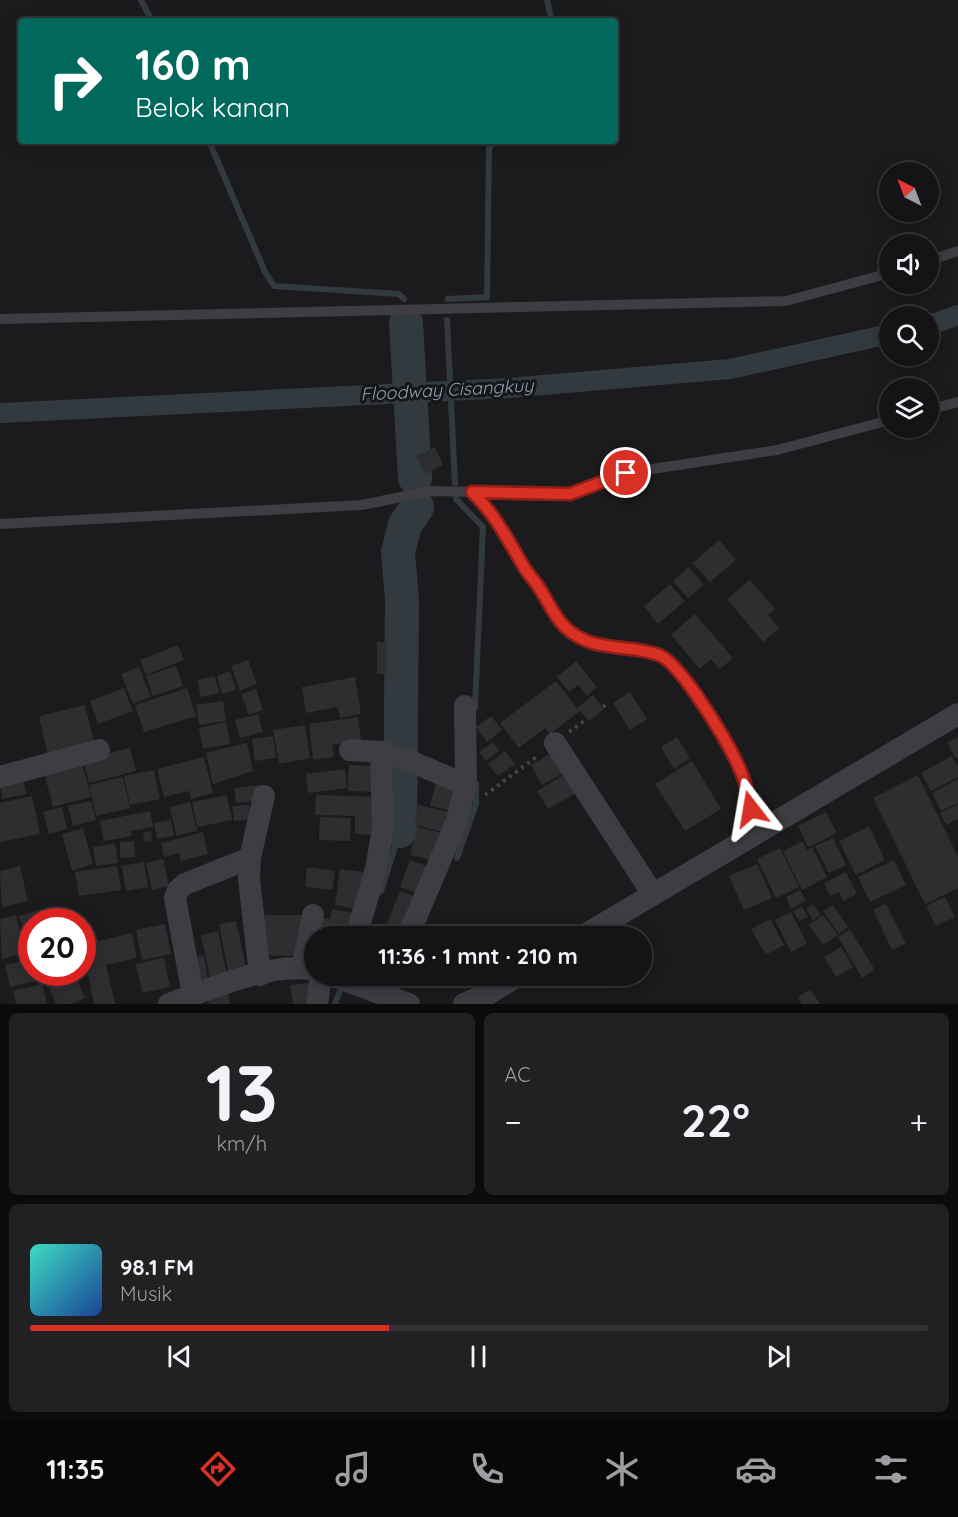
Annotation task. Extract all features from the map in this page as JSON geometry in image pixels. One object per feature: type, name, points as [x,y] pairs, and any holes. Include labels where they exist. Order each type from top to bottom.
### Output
[{"type":"street","points":[[412,926],[456,823],[472,792],[465,706]]},
{"type":"street","points":[[599,926],[756,831],[958,714]]},
{"type":"street","points":[[555,743],[652,893]]},
{"type":"street","points":[[0,777],[99,750]]},
{"type":"street","points":[[350,750],[394,756],[472,792]]},
{"type":"street","points":[[359,926],[376,870],[394,756]]},
{"type":"street","points":[[260,975],[249,879],[250,858],[264,796]]},
{"type":"street","points":[[193,995],[175,906],[178,890],[209,872],[250,858]]},
{"type":"street","points":[[311,926],[313,915]]},
{"type":"street","points":[[169,1004],[260,975],[304,976]]},
{"type":"street","points":[[318,1004],[327,986]]},
{"type":"street","points":[[365,986],[395,995]]},
{"type":"street","points":[[464,1004],[501,986]]},
{"type":"lane","points":[[939,257],[958,251]]},
{"type":"lane","points":[[0,319],[786,301],[879,276]]},
{"type":"lane","points":[[939,407],[958,402]]},
{"type":"lane","points":[[0,524],[362,504],[430,491],[570,494],[626,473],[777,450],[879,423]]},
{"type":"lane","points":[[472,492],[487,506],[530,576],[540,588],[551,612],[567,628],[582,640],[596,646],[660,655],[681,675],[725,740],[739,767],[756,831]]},
{"type":"path","points":[[603,707],[608,703]]},
{"type":"path","points":[[472,792],[555,743],[587,719]]},
{"type":"building","points":[[435,447],[443,465],[425,474],[416,456]]},
{"type":"building","points":[[719,540],[736,560],[710,582],[693,563]]},
{"type":"building","points":[[689,567],[704,585],[688,598],[673,581]]},
{"type":"building","points":[[750,580],[775,609],[768,615],[779,628],[763,642],[727,599]]},
{"type":"building","points":[[670,584],[685,601],[658,624],[644,606]]},
{"type":"building","points":[[695,614],[733,658],[720,669],[711,659],[700,669],[671,635]]},
{"type":"building","points":[[377,642],[387,642],[387,674],[377,674]]},
{"type":"building","points":[[178,645],[184,660],[146,675],[140,660]]},
{"type":"building","points":[[248,660],[257,684],[240,691],[231,666]]},
{"type":"building","points":[[576,661],[597,687],[587,696],[578,685],[569,692],[557,677]]},
{"type":"building","points":[[176,666],[183,686],[153,696],[146,676]]},
{"type":"building","points":[[139,667],[151,697],[133,704],[121,674]]},
{"type":"building","points":[[230,671],[236,690],[222,694],[217,676]]},
{"type":"building","points":[[215,676],[219,693],[201,697],[197,680]]},
{"type":"building","points":[[355,677],[361,714],[340,718],[338,707],[306,713],[302,687]]},
{"type":"building","points":[[556,681],[577,708],[593,695],[604,709],[589,721],[580,711],[550,734],[545,728],[519,748],[500,723]]},
{"type":"building","points":[[124,688],[133,711],[98,724],[90,701]]},
{"type":"building","points":[[187,688],[196,716],[144,732],[135,705]]},
{"type":"building","points":[[256,689],[263,710],[249,715],[241,694]]},
{"type":"building","points":[[630,692],[647,719],[630,730],[613,703]]},
{"type":"building","points":[[223,701],[226,721],[199,725],[196,705]]},
{"type":"building","points":[[85,705],[95,746],[48,757],[39,716]]},
{"type":"building","points":[[258,714],[263,732],[240,738],[235,720]]},
{"type":"building","points":[[491,716],[502,730],[487,742],[476,727]]},
{"type":"building","points":[[358,717],[361,740],[332,745],[334,757],[313,760],[309,724]]},
{"type":"building","points":[[226,722],[230,744],[203,749],[199,728]]},
{"type":"building","points":[[305,725],[310,758],[279,764],[273,730]]},
{"type":"building","points":[[273,736],[276,758],[255,761],[252,739]]},
{"type":"building","points":[[677,737],[690,758],[674,769],[661,747]]},
{"type":"building","points":[[958,737],[958,757],[955,758],[947,742]]},
{"type":"building","points":[[493,742],[499,750],[486,761],[479,752]]},
{"type":"building","points":[[247,743],[253,771],[213,784],[206,753]]},
{"type":"building","points":[[130,748],[136,771],[89,783],[83,760]]},
{"type":"building","points":[[505,751],[515,764],[498,776],[488,764]]},
{"type":"building","points":[[553,752],[565,772],[542,785],[531,765]]},
{"type":"building","points":[[952,756],[958,767],[958,777],[931,791],[921,773]]},
{"type":"building","points":[[204,757],[213,793],[191,799],[189,791],[164,797],[157,769]]},
{"type":"building","points":[[692,761],[721,809],[685,831],[655,784]]},
{"type":"building","points":[[82,763],[91,797],[53,807],[44,773]]},
{"type":"building","points":[[349,765],[378,766],[376,792],[348,791]]},
{"type":"building","points":[[345,769],[347,788],[308,793],[306,774]]},
{"type":"building","points":[[154,770],[160,799],[130,805],[124,776]]},
{"type":"building","points":[[567,773],[578,792],[548,809],[537,791]]},
{"type":"building","points":[[918,775],[958,857],[958,888],[925,904],[873,798]]},
{"type":"building","points":[[123,777],[130,808],[96,816],[89,785]]},
{"type":"building","points":[[23,778],[26,794],[2,799],[0,783]]},
{"type":"building","points":[[958,779],[958,803],[941,811],[932,793]]},
{"type":"building","points":[[436,782],[463,789],[457,812],[430,806]]},
{"type":"building","points":[[261,785],[262,800],[236,803],[234,788]]},
{"type":"building","points":[[227,795],[232,820],[197,827],[192,802]]},
{"type":"building","points":[[316,795],[379,797],[377,835],[355,834],[355,816],[315,815]]},
{"type":"building","points":[[32,796],[40,834],[0,842],[0,803]]},
{"type":"building","points":[[91,801],[96,820],[73,826],[68,806]]},
{"type":"building","points":[[190,802],[197,831],[176,836],[170,807]]},
{"type":"building","points":[[958,804],[958,819],[946,825],[940,813]]},
{"type":"building","points":[[249,805],[250,819],[234,821],[232,806]]},
{"type":"building","points":[[418,805],[454,813],[449,833],[414,825]]},
{"type":"building","points":[[62,807],[67,829],[49,834],[43,812]]},
{"type":"building","points":[[150,811],[153,827],[131,831],[132,836],[104,841],[100,821]]},
{"type":"building","points":[[826,812],[837,833],[808,847],[798,826]]},
{"type":"building","points":[[320,817],[351,818],[350,841],[319,840]]},
{"type":"building","points":[[171,820],[174,836],[157,839],[154,823]]},
{"type":"building","points":[[869,826],[885,860],[856,875],[839,841]]},
{"type":"building","points":[[417,827],[442,833],[435,861],[410,855]]},
{"type":"building","points":[[83,828],[93,864],[72,871],[62,834]]},
{"type":"building","points":[[151,831],[152,841],[145,842],[143,833]]},
{"type":"building","points":[[203,832],[208,854],[181,861],[179,853],[164,857],[161,843]]},
{"type":"building","points":[[833,838],[846,865],[829,873],[815,846]]},
{"type":"building","points":[[134,841],[135,857],[120,858],[120,842]]},
{"type":"building","points":[[803,841],[807,850],[812,847],[827,877],[802,890],[783,851]]},
{"type":"building","points":[[115,843],[118,863],[96,866],[93,847]]},
{"type":"building","points":[[780,848],[799,887],[776,898],[757,859]]},
{"type":"building","points":[[163,859],[169,886],[152,890],[146,863]]},
{"type":"building","points":[[410,860],[430,867],[421,894],[400,887]]},
{"type":"building","points":[[894,860],[906,885],[870,902],[858,877]]},
{"type":"building","points":[[144,862],[148,887],[126,891],[122,866]]},
{"type":"building","points":[[757,864],[772,898],[744,910],[729,876]]},
{"type":"building","points":[[20,866],[28,901],[2,907],[0,871]]},
{"type":"building","points":[[117,866],[121,890],[79,896],[75,872]]},
{"type":"building","points":[[307,867],[335,871],[332,890],[305,887]]},
{"type":"building","points":[[340,869],[363,872],[358,909],[335,905]]},
{"type":"building","points":[[846,872],[857,894],[843,901],[839,892],[830,896],[824,883]]},
{"type":"building","points":[[800,890],[806,901],[791,909],[786,897]]},
{"type":"building","points":[[400,891],[420,898],[409,926],[386,926]]},
{"type":"building","points":[[945,897],[955,917],[936,926],[926,906]]},
{"type":"building","points":[[813,904],[821,915],[813,920],[806,909]]},
{"type":"building","points":[[886,904],[906,943],[892,950],[873,910]]},
{"type":"building","points":[[833,905],[848,927],[839,934],[823,911]]},
{"type":"building","points":[[802,906],[808,917],[799,921],[793,911]]},
{"type":"building","points":[[332,909],[352,913],[349,926],[315,926],[315,917],[330,919]]},
{"type":"building","points":[[791,912],[807,944],[791,952],[775,920]]},
{"type":"building","points":[[16,915],[18,955],[2,959],[0,919]]},
{"type":"building","points":[[259,915],[306,915],[304,956],[258,955]]},
{"type":"building","points":[[823,915],[838,935],[823,945],[809,925]]},
{"type":"building","points":[[770,919],[784,945],[766,955],[751,929]]},
{"type":"building","points":[[236,921],[246,968],[228,972],[219,924]]},
{"type":"building","points":[[165,924],[171,954],[142,960],[136,930]]},
{"type":"building","points":[[850,929],[875,970],[862,978],[838,937]]},
{"type":"building","points":[[218,931],[227,975],[210,978],[201,935]]},
{"type":"building","points":[[132,933],[137,958],[106,965],[115,1004],[94,1004],[90,986],[96,986],[96,942]]},
{"type":"building","points":[[841,947],[853,967],[836,977],[824,957]]},
{"type":"building","points":[[204,955],[208,980],[192,983],[188,958]]},
{"type":"building","points":[[164,958],[170,987],[142,993],[136,964]]},
{"type":"building","points":[[18,962],[18,985],[10,987],[5,965]]},
{"type":"building","points":[[304,984],[304,986],[309,986],[312,1004],[293,1004],[290,985]]},
{"type":"building","points":[[42,986],[47,1004],[16,1004],[13,991]]},
{"type":"building","points":[[48,986],[80,986],[85,998],[71,1004],[56,1004]]},
{"type":"building","points":[[810,989],[820,1004],[802,1004],[797,998]]},
{"type":"building","points":[[228,994],[230,1004],[209,1004],[208,997]]},
{"type":"waterway","points":[[141,0],[150,18]]},
{"type":"waterway","points":[[547,0],[551,18]]},
{"type":"waterway","points":[[210,144],[265,272],[274,286],[399,294],[404,299]]},
{"type":"waterway","points":[[448,299],[487,297],[489,148],[493,144]]},
{"type":"waterway","name":"Floodway Cisangkuy","points":[[939,322],[958,315]]},
{"type":"waterway","points":[[447,320],[455,483]]},
{"type":"waterway","points":[[406,323],[415,478]]},
{"type":"waterway","name":"Floodway Cisangkuy","points":[[0,413],[508,388],[730,369],[879,336]]},
{"type":"waterway","points":[[456,499],[483,527],[475,708]]},
{"type":"waterway","points":[[400,831],[402,600],[398,552],[405,525],[417,507]]},
{"type":"waterway","points":[[457,858],[476,804],[476,784]]},
{"type":"waterway","points":[[381,891],[400,831]]},
{"type":"waterway","points":[[335,1004],[342,986]]},
{"type":"route","points":[[626,473],[570,494],[472,492],[487,506],[517,556],[540,588],[551,612],[567,628],[582,640],[596,646],[660,655],[681,675],[725,740],[739,767],[751,809]]}]
